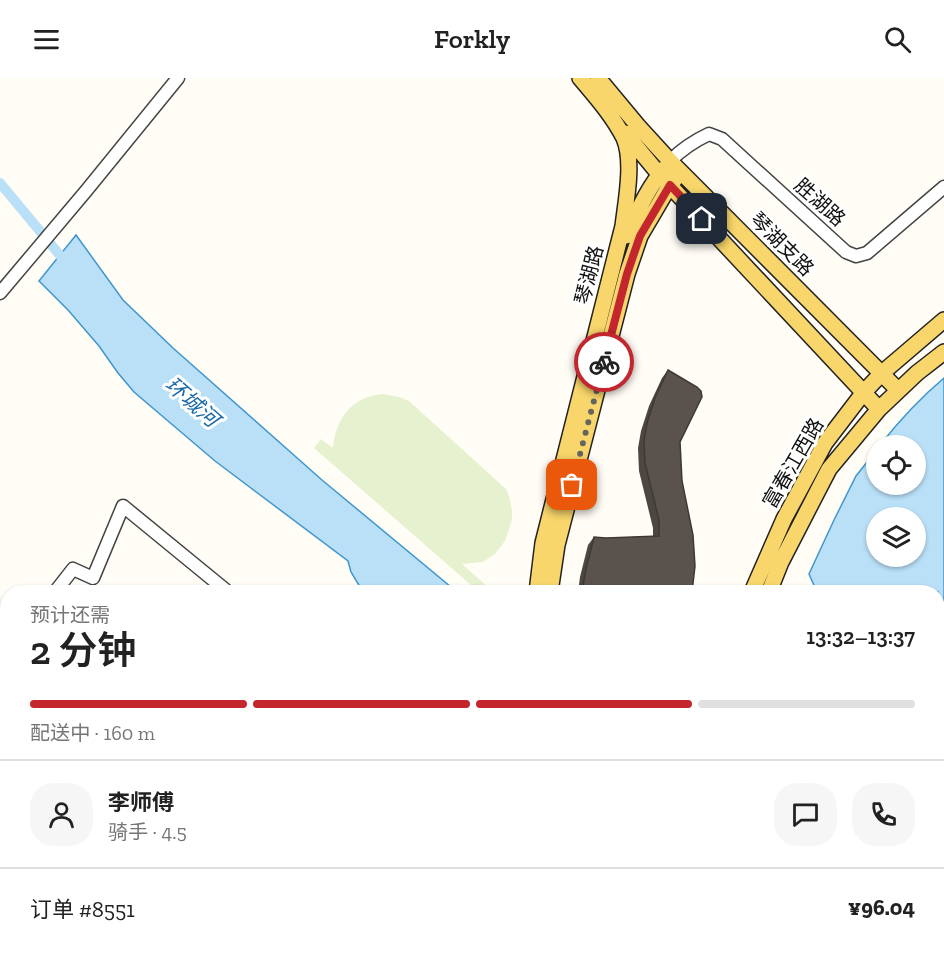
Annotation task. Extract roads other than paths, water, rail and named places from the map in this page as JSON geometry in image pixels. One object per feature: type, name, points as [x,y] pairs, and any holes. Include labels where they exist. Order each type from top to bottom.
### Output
[{"type":"main road","name":"琴湖路","points":[[580,78],[645,157]]},
{"type":"main road","name":"琴湖支路","points":[[598,78],[676,167],[898,390]]},
{"type":"main road","name":"琴湖路","points":[[538,585],[543,543],[623,226],[629,176],[627,152],[624,140],[606,110]]},
{"type":"main road","name":"琴湖支路","points":[[645,157],[879,409]]},
{"type":"main road","points":[[609,281],[624,238],[641,206],[676,167]]},
{"type":"main road","name":"琴湖路","points":[[551,585],[557,545],[627,274],[640,236],[664,180]]},
{"type":"main road","name":"富春江西路","points":[[755,585],[784,519],[825,442],[882,373],[944,320]]},
{"type":"main road","name":"富春江西路","points":[[772,585],[781,562],[829,469],[879,409],[944,351]]},
{"type":"street","points":[[0,293],[178,78]]},
{"type":"street","name":"胜湖路","points":[[676,167],[678,152],[695,140],[710,134],[722,139],[846,252],[856,256],[867,253],[944,187]]},
{"type":"street","points":[[60,585],[73,569],[93,578],[123,506],[219,585]]},
{"type":"water","points":[[76,235],[123,300],[173,348],[322,480],[449,585],[359,585],[348,561],[215,461],[134,392],[99,346],[39,281]]},
{"type":"water","points":[[944,378],[944,585],[814,585],[809,574],[856,476],[866,464],[866,495],[926,495],[926,435],[888,435]]},
{"type":"waterway","name":"环城河","points":[[0,183],[68,265]]}]
